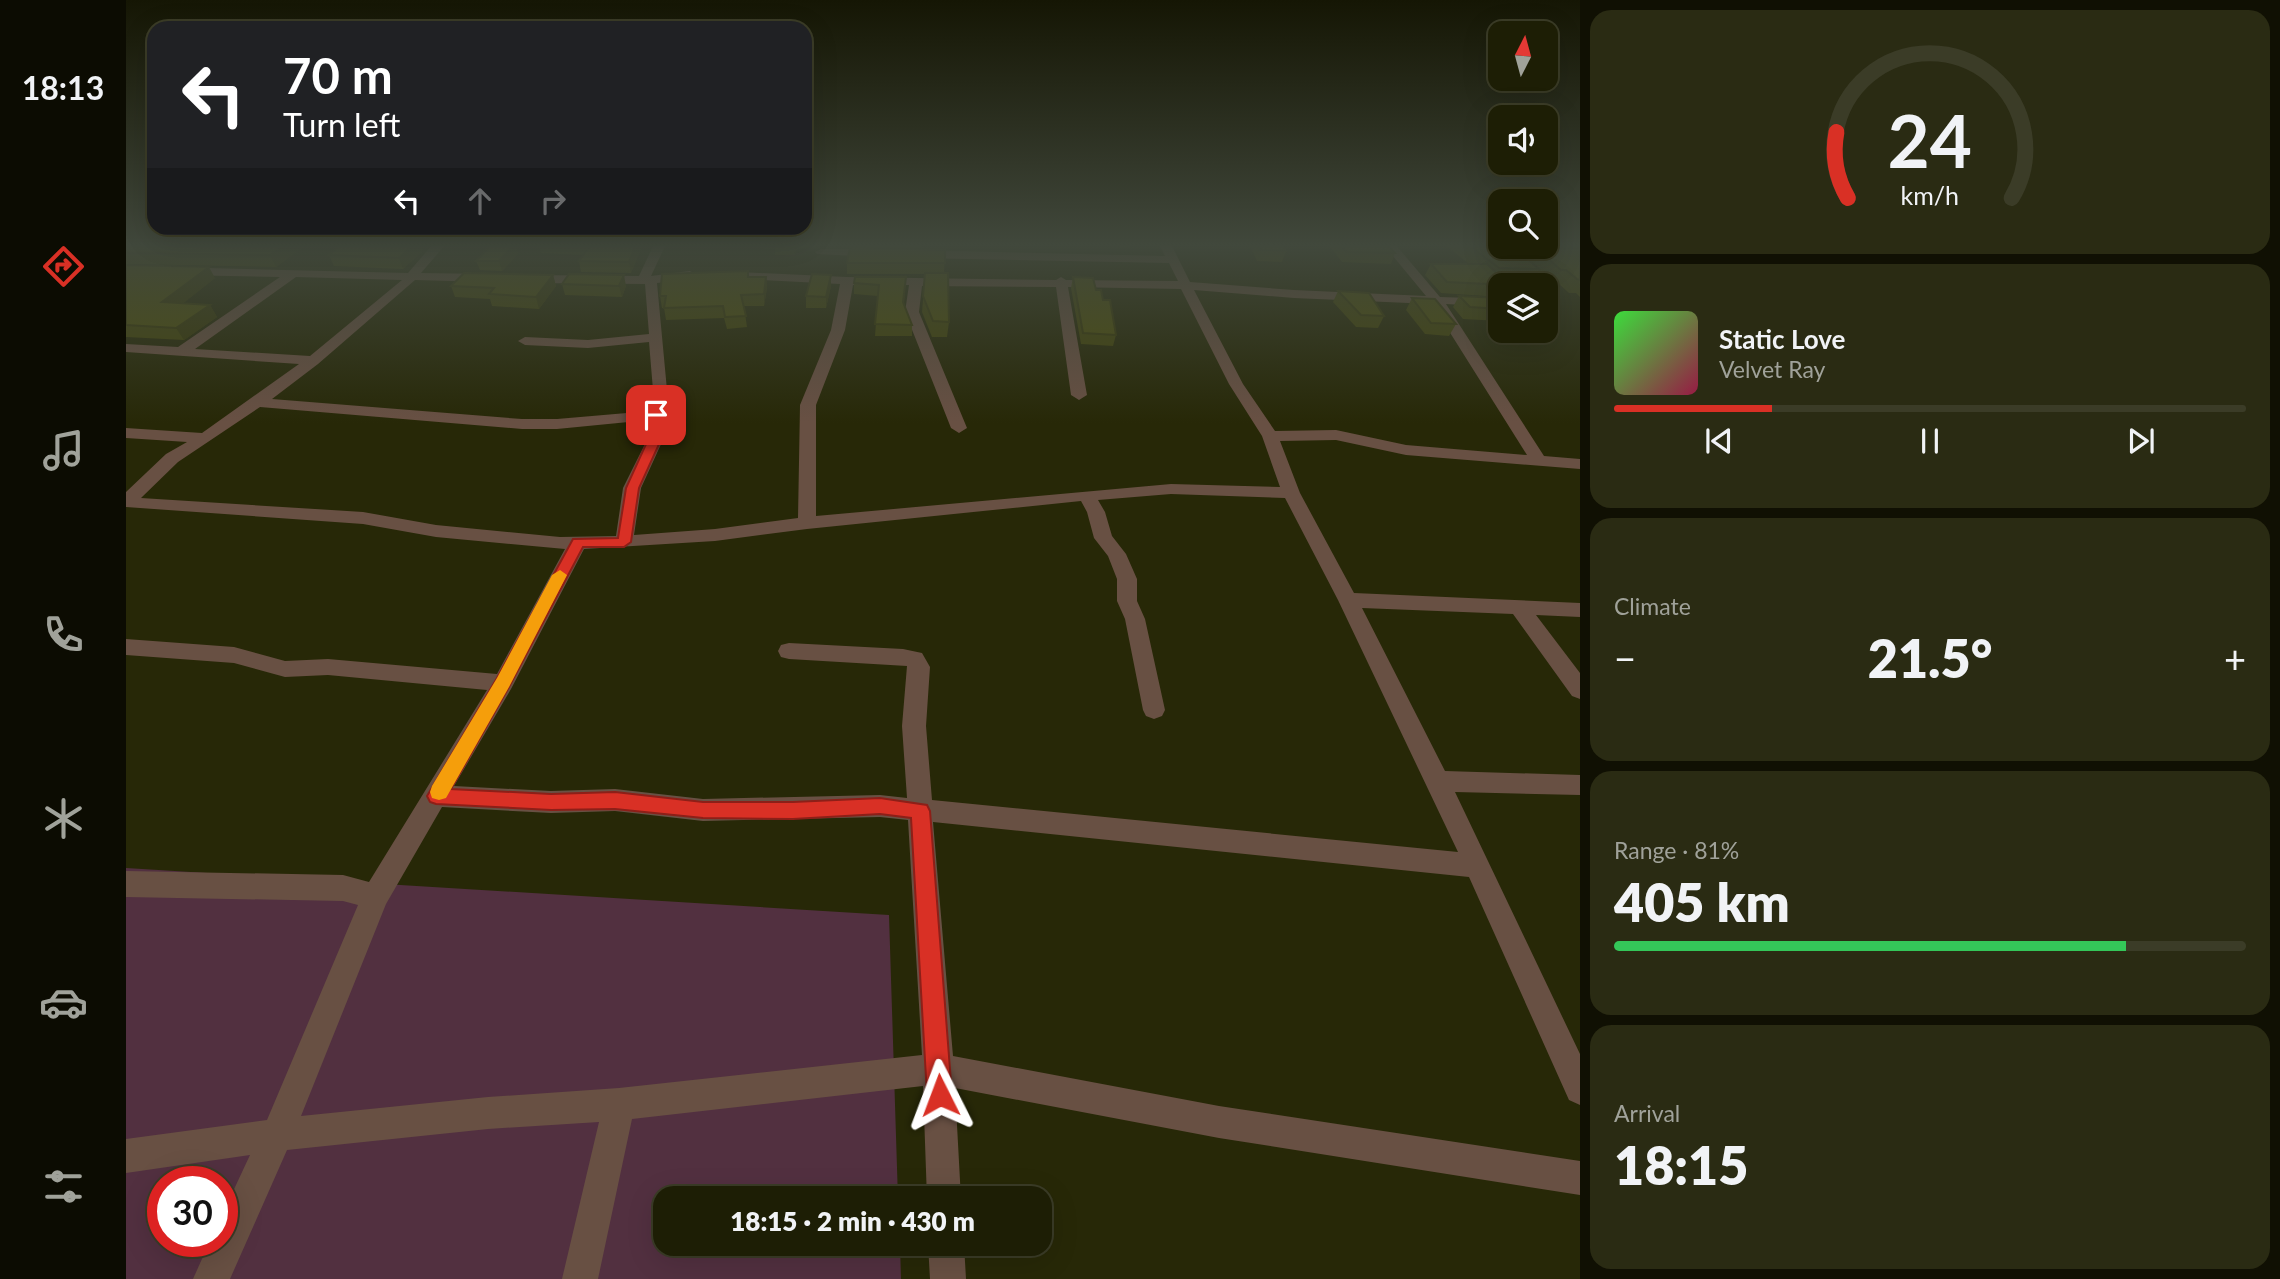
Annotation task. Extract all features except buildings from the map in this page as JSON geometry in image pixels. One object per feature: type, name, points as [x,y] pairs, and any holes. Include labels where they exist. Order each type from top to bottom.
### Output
[{"type":"street","points":[[182,351],[250,304]]},
{"type":"street","points":[[126,502],[172,458],[257,402],[313,361],[383,304]]},
{"type":"street","points":[[624,542],[632,488],[654,442],[660,390],[650,304]]},
{"type":"street","points":[[807,523],[808,405],[838,330],[843,304]]},
{"type":"street","points":[[913,304],[912,313],[959,428]]},
{"type":"street","points":[[1065,304],[1079,395]]},
{"type":"street","points":[[1194,304],[1236,384],[1270,436],[1291,493],[1348,600],[1438,781],[1580,1089]]},
{"type":"street","points":[[1439,304],[1539,461]]},
{"type":"street","points":[[525,341],[588,344],[655,338]]},
{"type":"street","points":[[126,348],[313,361]]},
{"type":"street","points":[[257,402],[532,425],[656,415]]},
{"type":"street","points":[[126,433],[205,438]]},
{"type":"street","points":[[1270,436],[1336,435],[1406,450],[1580,464]]},
{"type":"street","points":[[126,502],[363,518],[436,531],[560,543],[624,542],[715,535],[807,523],[1171,489],[1291,493]]},
{"type":"street","points":[[1087,496],[1096,512],[1103,538],[1117,554],[1127,579],[1128,601],[1135,619],[1154,710]]},
{"type":"street","points":[[211,1279],[277,1136],[375,897],[503,682],[578,542]]},
{"type":"street","points":[[1348,600],[1580,610]]},
{"type":"street","points":[[1520,607],[1580,690]]},
{"type":"street","points":[[126,648],[234,655],[285,669],[328,667],[503,682]]},
{"type":"street","points":[[789,652],[914,659],[919,667],[914,726],[943,1186]]},
{"type":"street","points":[[1438,781],[1580,785]]},
{"type":"street","points":[[436,796],[551,802],[615,800],[703,810],[880,806],[1477,866]]},
{"type":"street","points":[[126,884],[343,888],[375,897]]},
{"type":"street","points":[[126,1156],[488,1113],[619,1104],[938,1069],[1219,1122],[1580,1178]]},
{"type":"street","points":[[580,1279],[619,1104]]},
{"type":"street","points":[[946,1256],[947,1279]]},
{"type":"shaded area","points":[[126,868],[889,915],[898,1186],[653,1186],[653,1256],[900,1256],[901,1279],[126,1279]]},
{"type":"slow traffic","points":[[439,792],[503,682],[560,575]]},
{"type":"route","points":[[656,415],[654,442],[632,488],[624,542],[578,542],[503,682],[436,796],[551,802],[615,800],[703,810],[880,806],[920,811],[940,1095]]}]
